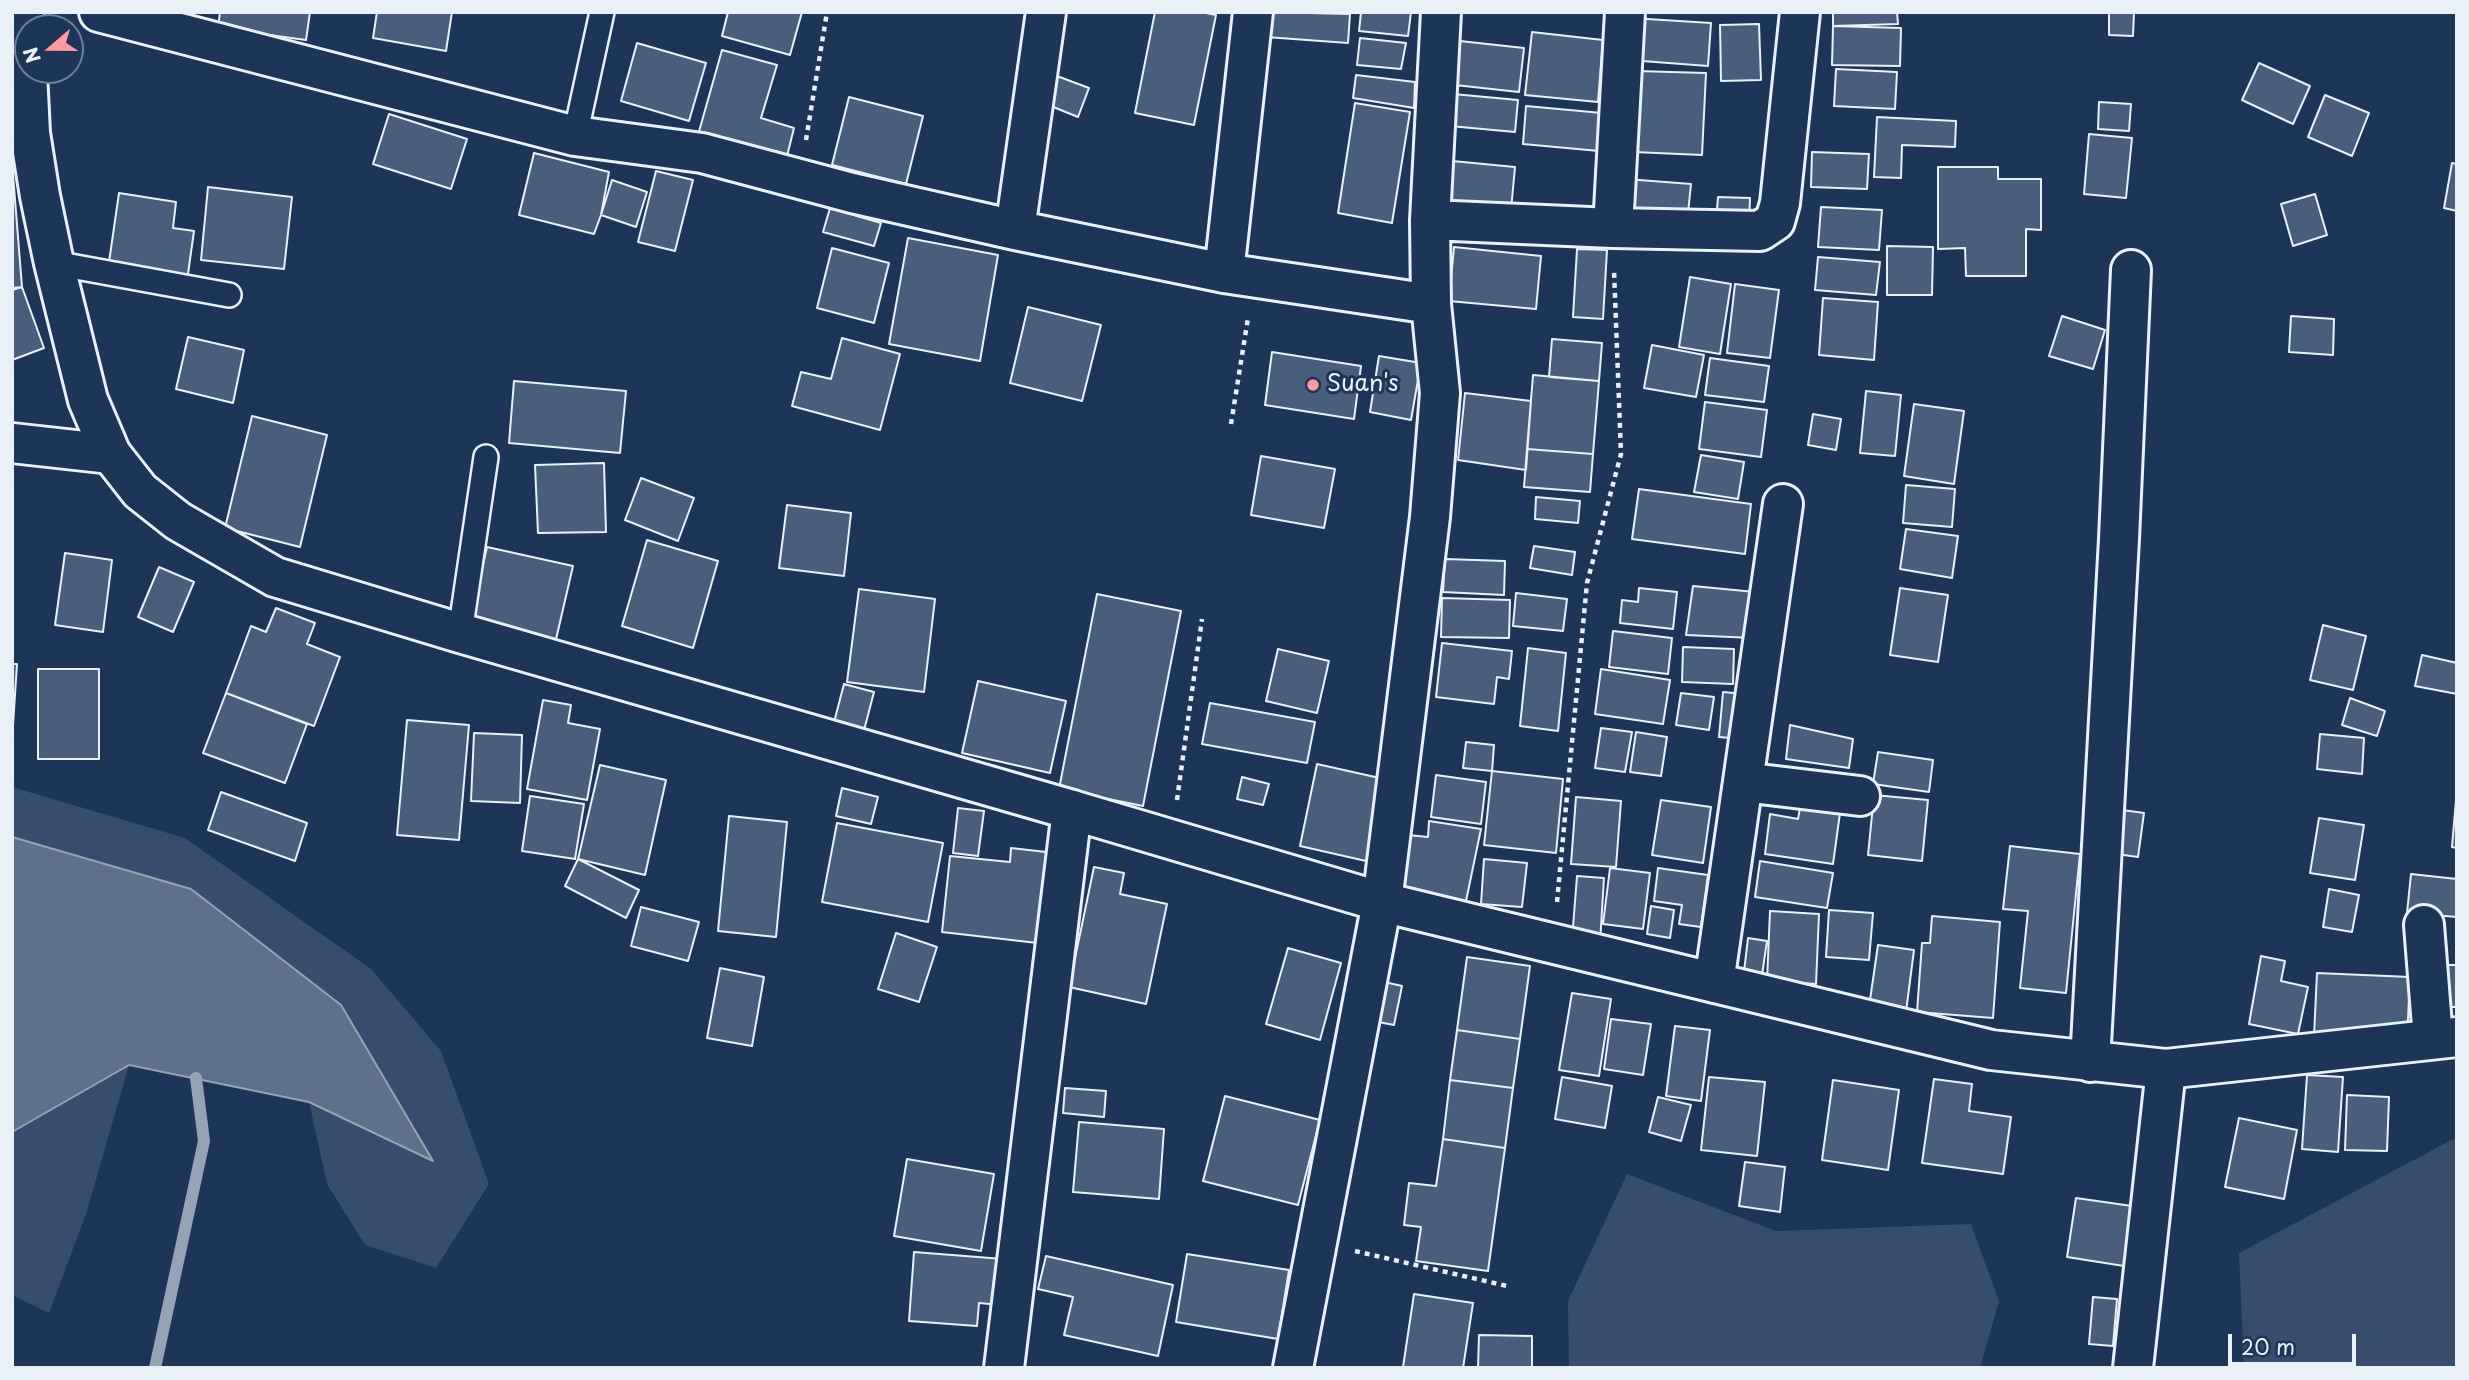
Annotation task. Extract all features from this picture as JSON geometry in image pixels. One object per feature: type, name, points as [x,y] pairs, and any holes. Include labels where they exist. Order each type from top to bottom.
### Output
[{"type":"street","points":[[24,12],[30,133],[54,263],[88,400],[111,454],[140,491],[178,521],[275,577],[1382,902],[1991,1050],[2166,1069],[2445,1038],[2424,925]]},
{"type":"street","points":[[99,12],[575,136],[702,153],[1015,230],[1239,275],[1431,304]]},
{"type":"street","points":[[1015,230],[1046,12]]},
{"type":"street","points":[[1239,275],[1253,12]]},
{"type":"street","points":[[1293,1368],[1382,902],[1431,503],[1440,393],[1431,304],[1430,220],[1441,12]]},
{"type":"street","points":[[1613,228],[1625,12]]},
{"type":"street","points":[[1430,220],[1760,231],[1775,221],[1780,203],[1800,12]]},
{"type":"street","points":[[2090,1062],[2131,270]]},
{"type":"street","points":[[12,443],[111,454]]},
{"type":"street","points":[[1714,983],[1783,504]]},
{"type":"street","points":[[1743,782],[1860,796]]},
{"type":"street","points":[[1004,1368],[1072,810]]},
{"type":"street","points":[[2133,1368],[2166,1069]]},
{"type":"lane","points":[[575,136],[602,12]]},
{"type":"lane","points":[[54,263],[229,295]]},
{"type":"lane","points":[[460,633],[486,457]]},
{"type":"path","points":[[800,179],[827,12]]},
{"type":"path","points":[[1553,945],[1587,583],[1621,454],[1613,228]]},
{"type":"path","points":[[1231,424],[1239,275]]},
{"type":"path","points":[[1171,839],[1202,620]]},
{"type":"path","points":[[1317,1243],[1507,1286]]},
{"type":"shaded area","points":[[12,787],[185,838],[371,969],[441,1051],[489,1184],[436,1268],[365,1245],[327,1184],[309,1102],[129,1065],[87,1211],[49,1313],[12,1295]]},
{"type":"shaded area","points":[[12,837],[191,889],[341,1005],[433,1161],[309,1102],[129,1065],[12,1132]]},
{"type":"shaded area","points":[[2457,1137],[2457,1368],[2244,1368],[2239,1253]]},
{"type":"shaded area","points":[[1627,1174],[1776,1231],[1971,1224],[1999,1301],[1980,1368],[1569,1368],[1568,1301]]},
{"type":"building","points":[[220,12],[310,12],[306,40],[218,28]]},
{"type":"building","points":[[377,12],[452,12],[446,51],[373,38]]},
{"type":"building","points":[[728,12],[802,12],[790,55],[722,36]]},
{"type":"building","points":[[1155,12],[1201,12],[1216,15],[1194,125],[1135,113]]},
{"type":"building","points":[[1267,12],[1350,14],[1348,43],[1266,37]]},
{"type":"building","points":[[1361,12],[1411,12],[1408,36],[1359,31]]},
{"type":"building","points":[[1833,12],[1897,12],[1898,24],[1833,26]]},
{"type":"building","points":[[2109,12],[2134,12],[2133,36],[2109,35]]},
{"type":"building","points":[[1631,18],[1711,23],[1708,66],[1629,60]]},
{"type":"building","points":[[1759,24],[1761,80],[1721,81],[1720,25]]},
{"type":"building","points":[[1833,26],[1901,28],[1900,66],[1832,65]]},
{"type":"building","points":[[1532,32],[1603,40],[1598,102],[1525,95]]},
{"type":"building","points":[[1360,38],[1406,43],[1401,69],[1357,65]]},
{"type":"building","points":[[1460,41],[1524,48],[1519,92],[1455,85]]},
{"type":"building","points":[[637,43],[706,63],[689,121],[621,101]]},
{"type":"building","points":[[722,50],[777,65],[761,118],[794,128],[786,160],[698,135]]},
{"type":"building","points":[[2259,63],[2310,86],[2293,124],[2242,100]]},
{"type":"building","points":[[1836,69],[1897,72],[1895,109],[1834,106]]},
{"type":"building","points":[[1636,71],[1706,73],[1702,155],[1634,152]]},
{"type":"building","points":[[1356,75],[1415,82],[1414,108],[1353,98]]},
{"type":"building","points":[[1057,76],[1089,88],[1078,117],[1046,104]]},
{"type":"building","points":[[1453,94],[1518,100],[1515,132],[1450,126]]},
{"type":"building","points":[[2325,95],[2369,113],[2352,156],[2308,137]]},
{"type":"building","points":[[849,97],[923,116],[906,184],[832,165]]},
{"type":"building","points":[[2099,102],[2131,104],[2129,131],[2098,129]]},
{"type":"building","points":[[1355,103],[1410,112],[1392,223],[1338,213]]},
{"type":"building","points":[[1526,106],[1602,113],[1599,151],[1523,144]]},
{"type":"building","points":[[389,114],[467,139],[451,189],[373,164]]},
{"type":"building","points":[[1877,117],[1956,121],[1955,147],[1902,145],[1901,178],[1874,177]]},
{"type":"building","points":[[2089,134],[2132,138],[2126,198],[2084,194]]},
{"type":"building","points":[[1812,152],[1869,154],[1867,189],[1811,187]]},
{"type":"building","points":[[534,153],[609,172],[601,215],[594,234],[519,215]]},
{"type":"building","points":[[1442,160],[1515,167],[1511,210],[1438,203]]},
{"type":"building","points":[[12,162],[22,287],[12,288]]},
{"type":"building","points":[[2452,163],[2457,164],[2457,211],[2444,208]]},
{"type":"building","points":[[1938,167],[1998,167],[1998,179],[2041,179],[2041,230],[2026,229],[2026,276],[1966,276],[1965,248],[1938,249]]},
{"type":"building","points":[[656,171],[693,180],[675,251],[638,242]]},
{"type":"building","points":[[1626,179],[1691,184],[1687,223],[1623,218]]},
{"type":"building","points":[[612,180],[647,192],[636,227],[601,215]]},
{"type":"building","points":[[208,187],[292,197],[284,269],[201,260]]},
{"type":"building","points":[[119,193],[176,202],[173,228],[194,231],[187,281],[108,269]]},
{"type":"building","points":[[2315,194],[2327,235],[2293,246],[2281,204]]},
{"type":"building","points":[[1718,197],[1750,198],[1749,224],[1716,222]]},
{"type":"building","points":[[1821,207],[1882,210],[1879,250],[1818,247]]},
{"type":"building","points":[[830,208],[881,223],[874,246],[823,232]]},
{"type":"building","points":[[908,238],[998,255],[980,361],[889,344]]},
{"type":"building","points":[[1887,246],[1933,247],[1932,295],[1887,295]]},
{"type":"building","points":[[1454,247],[1541,256],[1536,309],[1449,301]]},
{"type":"building","points":[[832,248],[889,263],[874,323],[817,308]]},
{"type":"building","points":[[1577,249],[1607,250],[1603,319],[1573,317]]},
{"type":"building","points":[[1818,257],[1880,262],[1876,295],[1815,290]]},
{"type":"building","points":[[1690,277],[1731,284],[1720,354],[1679,347]]},
{"type":"building","points":[[1735,284],[1779,290],[1770,358],[1727,353]]},
{"type":"building","points":[[22,287],[44,348],[12,360],[12,290]]},
{"type":"building","points":[[1823,298],[1878,302],[1874,360],[1819,355]]},
{"type":"building","points":[[1028,307],[1101,325],[1082,401],[1010,383]]},
{"type":"building","points":[[2062,316],[2105,330],[2093,369],[2049,356]]},
{"type":"building","points":[[2291,316],[2334,319],[2333,355],[2289,352]]},
{"type":"building","points":[[188,337],[244,350],[233,403],[176,389]]},
{"type":"building","points":[[842,338],[900,354],[880,430],[792,406],[801,372],[831,379]]},
{"type":"building","points":[[1552,339],[1602,343],[1599,381],[1549,377]]},
{"type":"building","points":[[1652,345],[1704,355],[1696,397],[1644,388]]},
{"type":"building","name":"Suan's","points":[[1272,352],[1361,366],[1354,419],[1265,405]]},
{"type":"building","points":[[1379,356],[1421,363],[1411,420],[1370,412]]},
{"type":"building","points":[[1710,358],[1769,366],[1764,402],[1705,395]]},
{"type":"building","points":[[1533,375],[1599,381],[1593,454],[1527,449]]},
{"type":"building","points":[[514,381],[626,391],[620,453],[509,443]]},
{"type":"building","points":[[1866,391],[1901,395],[1895,456],[1860,453]]},
{"type":"building","points":[[1465,393],[1531,401],[1526,470],[1458,460]]},
{"type":"building","points":[[1705,402],[1767,410],[1761,457],[1699,449]]},
{"type":"building","points":[[1914,404],[1964,411],[1954,484],[1904,476]]},
{"type":"building","points":[[1813,414],[1841,419],[1836,450],[1808,445]]},
{"type":"building","points":[[252,416],[327,435],[300,547],[225,528]]},
{"type":"building","points":[[1527,449],[1593,454],[1590,492],[1524,487]]},
{"type":"building","points":[[1701,455],[1744,462],[1738,499],[1694,492]]},
{"type":"building","points":[[1261,456],[1335,469],[1324,528],[1251,515]]},
{"type":"building","points":[[604,463],[606,532],[538,533],[535,465]]},
{"type":"building","points":[[641,478],[694,498],[678,541],[625,520]]},
{"type":"building","points":[[1906,485],[1955,489],[1952,527],[1903,523]]},
{"type":"building","points":[[1639,489],[1751,504],[1745,554],[1632,539]]},
{"type":"building","points":[[1536,497],[1580,501],[1578,523],[1535,519]]},
{"type":"building","points":[[787,505],[851,513],[844,576],[779,568]]},
{"type":"building","points":[[1906,529],[1958,536],[1952,578],[1900,569]]},
{"type":"building","points":[[647,540],[718,561],[693,648],[622,626]]},
{"type":"building","points":[[1534,546],[1575,552],[1572,575],[1530,568]]},
{"type":"building","points":[[487,547],[573,566],[554,648],[469,627]]},
{"type":"building","points":[[65,553],[112,560],[103,632],[55,625]]},
{"type":"building","points":[[1445,559],[1505,561],[1504,595],[1443,592]]},
{"type":"building","points":[[159,567],[194,582],[173,632],[138,617]]},
{"type":"building","points":[[1693,586],[1755,592],[1753,638],[1686,635]]},
{"type":"building","points":[[1639,588],[1677,592],[1673,629],[1620,623],[1622,600],[1638,602]]},
{"type":"building","points":[[1900,588],[1948,595],[1938,662],[1890,655]]},
{"type":"building","points":[[859,589],[935,599],[924,692],[847,682]]},
{"type":"building","points":[[1516,593],[1567,599],[1563,631],[1513,626]]},
{"type":"building","points":[[1097,594],[1181,611],[1143,806],[1059,789]]},
{"type":"building","points":[[1442,598],[1510,600],[1509,638],[1441,637]]},
{"type":"building","points":[[276,608],[315,623],[307,644],[340,657],[314,726],[226,693],[251,626],[266,632]]},
{"type":"building","points":[[2323,625],[2366,636],[2353,690],[2310,680]]},
{"type":"building","points":[[1613,631],[1672,638],[1668,674],[1609,667]]},
{"type":"building","points":[[1442,643],[1512,651],[1509,679],[1497,677],[1494,704],[1436,697]]},
{"type":"building","points":[[1683,647],[1734,649],[1733,684],[1682,682]]},
{"type":"building","points":[[1528,648],[1566,653],[1558,731],[1520,726]]},
{"type":"building","points":[[1278,649],[1329,661],[1317,713],[1266,701]]},
{"type":"building","points":[[2422,655],[2457,663],[2457,694],[2415,686]]},
{"type":"building","points":[[12,664],[17,664],[12,741]]},
{"type":"building","points":[[38,669],[99,669],[99,759],[38,759]]},
{"type":"building","points":[[1601,669],[1670,680],[1663,724],[1595,714]]},
{"type":"building","points":[[978,681],[1066,701],[1050,773],[962,753]]},
{"type":"building","points":[[844,684],[874,692],[862,738],[832,730]]},
{"type":"building","points":[[1723,692],[1745,694],[1742,739],[1719,737]]},
{"type":"building","points":[[226,693],[307,724],[285,783],[203,753]]},
{"type":"building","points":[[1681,693],[1714,697],[1709,730],[1676,725]]},
{"type":"building","points":[[2350,698],[2385,711],[2377,736],[2342,725]]},
{"type":"building","points":[[543,700],[571,705],[568,723],[600,729],[587,800],[527,789]]},
{"type":"building","points":[[1210,703],[1315,722],[1307,763],[1202,744]]},
{"type":"building","points":[[407,720],[469,725],[459,840],[397,835]]},
{"type":"building","points":[[1790,725],[1853,739],[1849,768],[1786,759]]},
{"type":"building","points":[[1601,728],[1632,732],[1625,772],[1595,768]]},
{"type":"building","points":[[1636,732],[1667,737],[1661,776],[1630,772]]},
{"type":"building","points":[[474,733],[522,735],[520,803],[471,801]]},
{"type":"building","points":[[2320,734],[2364,738],[2362,774],[2317,769]]},
{"type":"building","points":[[1466,742],[1494,745],[1492,771],[1463,768]]},
{"type":"building","points":[[1878,752],[1933,760],[1929,792],[1873,784]]},
{"type":"building","points":[[1317,764],[1384,779],[1366,861],[1300,846]]},
{"type":"building","points":[[600,765],[666,780],[645,875],[578,859]]},
{"type":"building","points":[[1492,771],[1563,779],[1556,853],[1484,845]]},
{"type":"building","points":[[1436,775],[1486,782],[1481,824],[1431,817]]},
{"type":"building","points":[[1242,777],[1269,784],[1263,805],[1237,799]]},
{"type":"building","points":[[842,788],[878,797],[871,824],[836,816]]},
{"type":"building","points":[[221,792],[307,823],[295,861],[208,830]]},
{"type":"building","points":[[1874,795],[1928,800],[1922,861],[1868,855]]},
{"type":"building","points":[[530,796],[584,804],[575,859],[522,851]]},
{"type":"building","points":[[1576,797],[1621,801],[1616,867],[1571,864]]},
{"type":"building","points":[[1661,800],[1711,807],[1703,863],[1652,855]]},
{"type":"building","points":[[2457,800],[2457,848],[2452,847]]},
{"type":"building","points":[[958,808],[984,811],[978,856],[953,853]]},
{"type":"building","points":[[1800,808],[1840,813],[1833,864],[1765,854],[1770,814],[1798,819]]},
{"type":"building","points":[[2115,809],[2144,813],[2138,857],[2109,853]]},
{"type":"building","points":[[729,816],[787,822],[776,937],[718,931]]},
{"type":"building","points":[[2319,818],[2364,825],[2355,880],[2310,873]]},
{"type":"building","points":[[1429,821],[1481,829],[1466,901],[1402,894],[1408,835],[1428,837]]},
{"type":"building","points":[[837,823],[943,843],[928,922],[822,902]]},
{"type":"building","points":[[2010,846],[2080,854],[2066,993],[2020,988],[2028,911],[2003,909]]},
{"type":"building","points":[[1011,848],[1055,853],[1046,944],[942,932],[950,856],[1010,862]]},
{"type":"building","points":[[578,859],[639,890],[626,918],[565,886]]},
{"type":"building","points":[[1484,859],[1527,863],[1522,907],[1481,904]]},
{"type":"building","points":[[1760,861],[1833,873],[1827,908],[1755,897]]},
{"type":"building","points":[[1094,867],[1124,873],[1120,894],[1167,904],[1146,1004],[1069,987]]},
{"type":"building","points":[[1610,868],[1650,873],[1643,929],[1603,924]]},
{"type":"building","points":[[1658,868],[1708,875],[1701,927],[1679,924],[1682,905],[1654,901]]},
{"type":"building","points":[[2411,874],[2457,879],[2457,917],[2407,913]]},
{"type":"building","points":[[1577,876],[1604,878],[1600,943],[1572,940]]},
{"type":"building","points":[[2329,889],[2359,895],[2352,932],[2323,927]]},
{"type":"building","points":[[1651,906],[1674,910],[1670,938],[1647,934]]},
{"type":"building","points":[[641,907],[699,922],[688,961],[631,946]]},
{"type":"building","points":[[1829,910],[1873,913],[1869,960],[1826,957]]},
{"type":"building","points":[[1770,911],[1819,914],[1816,984],[1767,981]]},
{"type":"building","points":[[1932,916],[2000,922],[1993,1018],[1917,1012],[1922,943],[1930,943]]},
{"type":"building","points":[[896,933],[937,947],[919,1002],[878,989]]},
{"type":"building","points":[[1748,938],[1767,941],[1761,982],[1743,980]]},
{"type":"building","points":[[1878,945],[1914,950],[1906,1012],[1869,1007]]},
{"type":"building","points":[[1288,948],[1341,963],[1320,1040],[1266,1024]]},
{"type":"building","points":[[2261,956],[2285,961],[2281,981],[2308,987],[2298,1034],[2249,1024]]},
{"type":"building","points":[[1467,957],[1530,966],[1520,1039],[1457,1030]]},
{"type":"building","points":[[2447,965],[2457,965],[2457,1007],[2449,1007]]},
{"type":"building","points":[[720,968],[764,977],[752,1046],[707,1038]]},
{"type":"building","points":[[2317,973],[2410,977],[2407,1040],[2314,1036]]},
{"type":"building","points":[[1376,980],[1402,986],[1394,1025],[1368,1020]]},
{"type":"building","points":[[1572,993],[1611,999],[1599,1076],[1559,1070]]},
{"type":"building","points":[[1611,1019],[1651,1024],[1643,1075],[1604,1069]]},
{"type":"building","points":[[1675,1026],[1710,1030],[1701,1101],[1666,1096]]},
{"type":"building","points":[[1457,1030],[1520,1039],[1513,1088],[1450,1080]]},
{"type":"building","points":[[2307,1075],[2343,1077],[2338,1152],[2302,1149]]},
{"type":"building","points":[[1562,1077],[1612,1086],[1605,1128],[1555,1119]]},
{"type":"building","points":[[1709,1077],[1765,1082],[1757,1156],[1701,1150]]},
{"type":"building","points":[[1934,1079],[1972,1084],[1969,1111],[2011,1117],[2003,1174],[1922,1163]]},
{"type":"building","points":[[1450,1080],[1513,1088],[1505,1148],[1443,1139]]},
{"type":"building","points":[[1833,1080],[1899,1090],[1888,1170],[1822,1160]]},
{"type":"building","points":[[1065,1088],[1106,1091],[1104,1117],[1063,1113]]},
{"type":"building","points":[[2347,1095],[2389,1097],[2387,1151],[2345,1150]]},
{"type":"building","points":[[1225,1096],[1320,1120],[1298,1205],[1203,1181]]},
{"type":"building","points":[[1658,1097],[1691,1105],[1681,1141],[1649,1132]]},
{"type":"building","points":[[2239,1118],[2297,1130],[2284,1199],[2225,1187]]},
{"type":"building","points":[[1079,1122],[1164,1129],[1159,1199],[1073,1192]]},
{"type":"building","points":[[1443,1139],[1505,1148],[1488,1271],[1416,1261],[1421,1227],[1404,1225],[1409,1183],[1436,1186]]},
{"type":"building","points":[[907,1159],[994,1174],[981,1251],[894,1236]]},
{"type":"building","points":[[1745,1162],[1785,1167],[1780,1212],[1739,1206]]},
{"type":"building","points":[[2076,1198],[2132,1206],[2124,1266],[2067,1257]]},
{"type":"building","points":[[914,1252],[1003,1259],[1000,1305],[979,1303],[977,1326],[909,1321]]},
{"type":"building","points":[[1187,1254],[1289,1270],[1278,1339],[1176,1322]]},
{"type":"building","points":[[1046,1256],[1173,1285],[1158,1356],[1064,1335],[1073,1297],[1038,1289]]},
{"type":"building","points":[[1414,1294],[1473,1303],[1463,1368],[1403,1367]]},
{"type":"building","points":[[2093,1297],[2117,1299],[2113,1346],[2089,1344]]},
{"type":"building","points":[[1479,1335],[1532,1336],[1532,1368],[1478,1368]]},
{"type":"waterway","points":[[155,1368],[204,1141],[196,1078]]},
{"type":"place","name":"Suan's","points":[[1313,385]]}]
